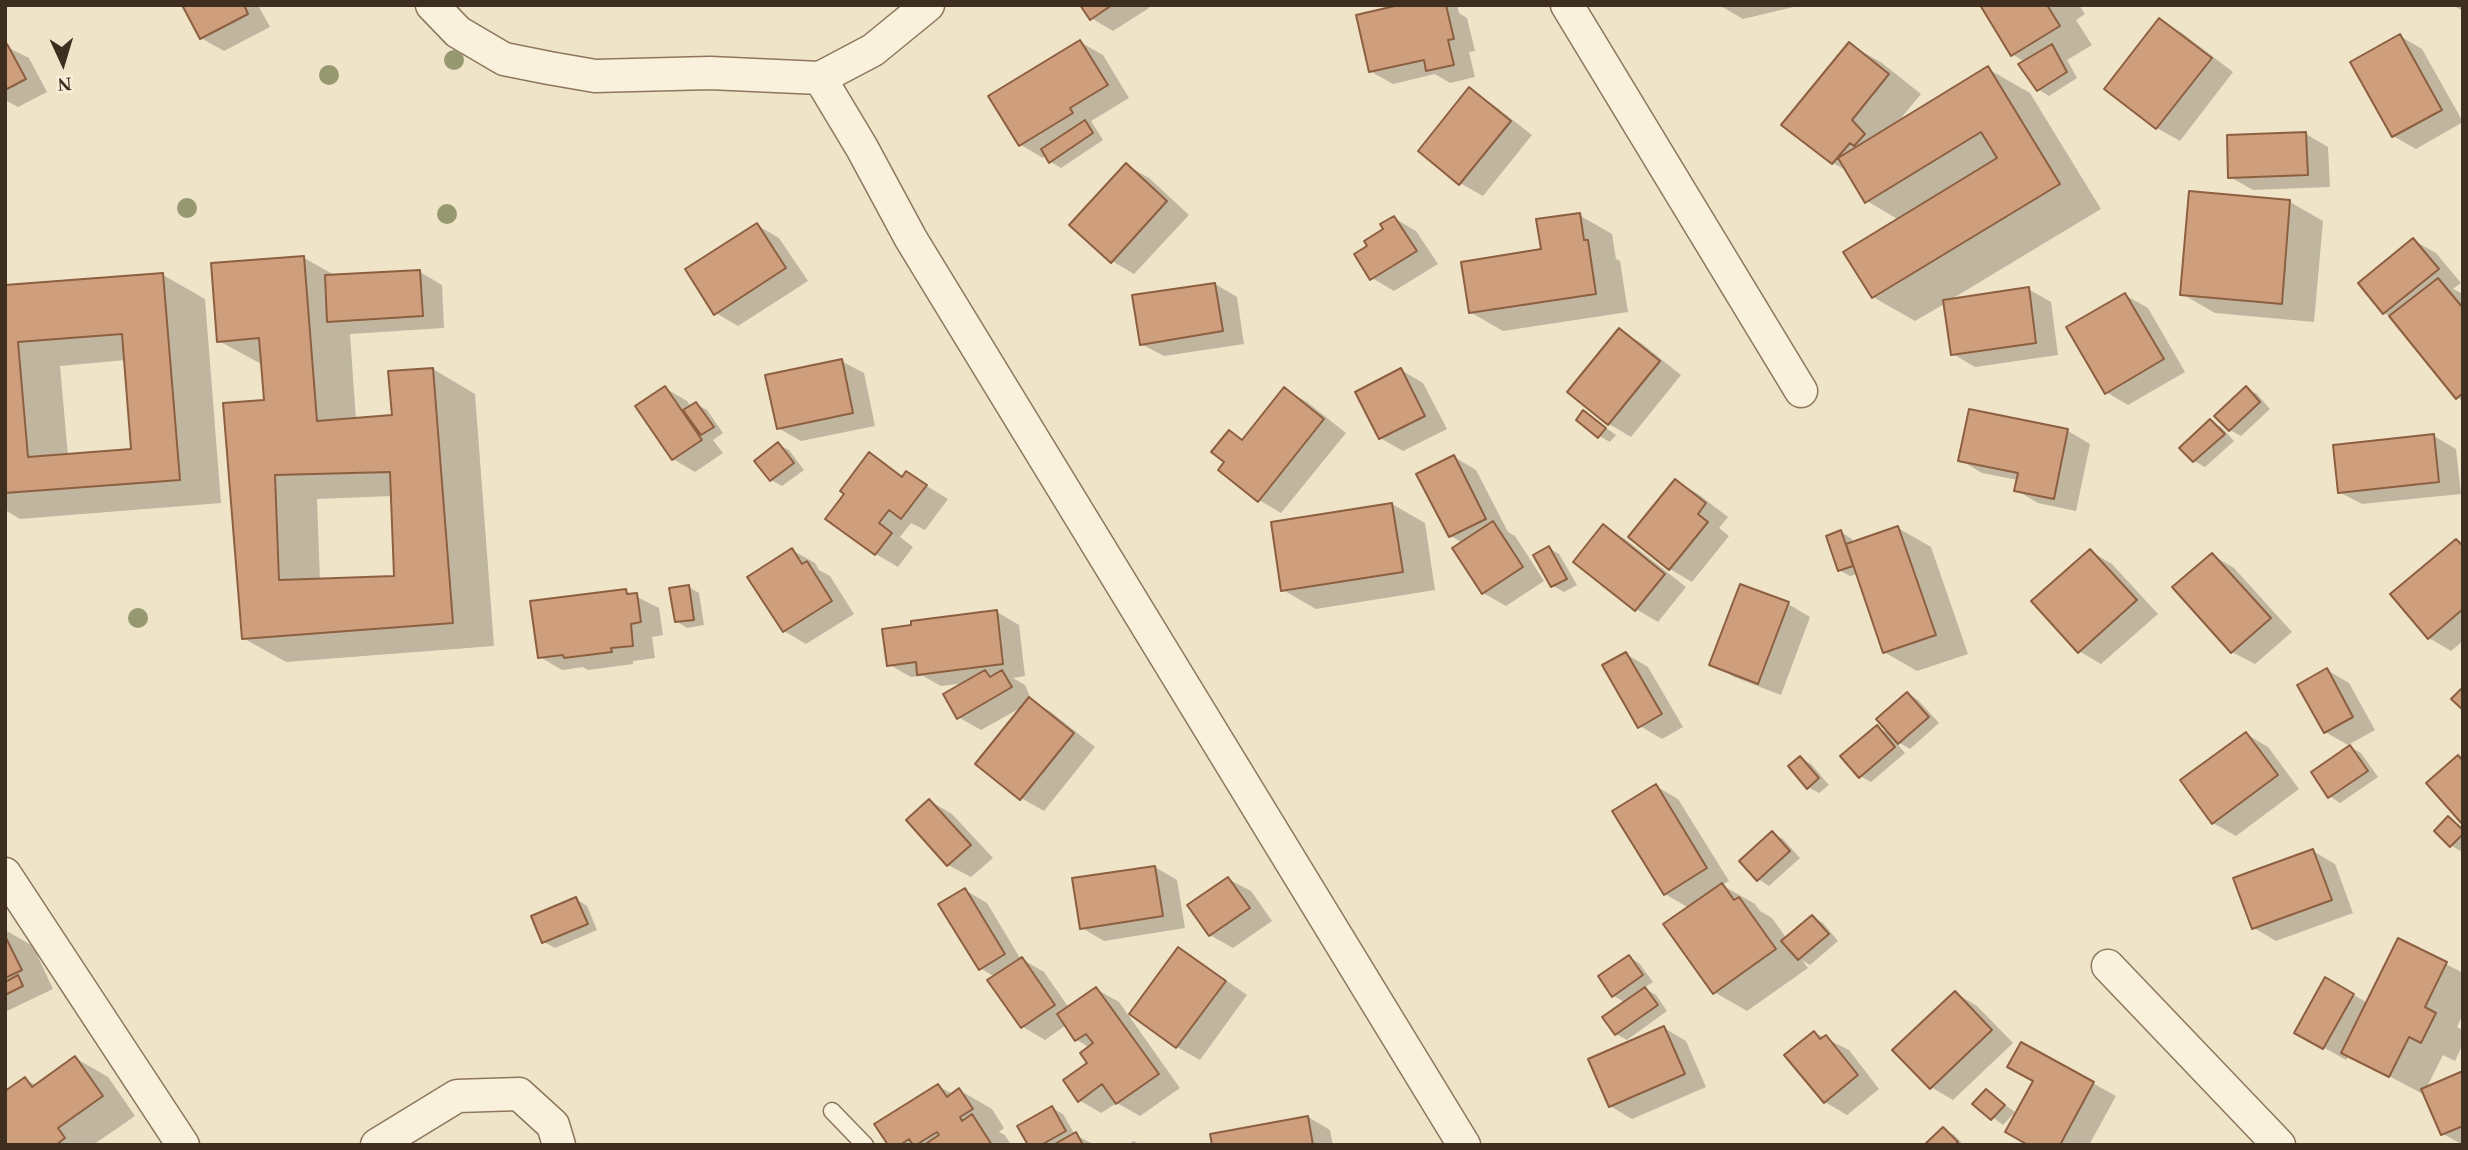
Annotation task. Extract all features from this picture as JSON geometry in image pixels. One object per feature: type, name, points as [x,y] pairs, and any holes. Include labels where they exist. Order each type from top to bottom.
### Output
[{"type":"street","points":[[432,5],[458,32],[504,59],[549,68],[595,76],[710,73],[820,78],[873,50],[928,5]]},
{"type":"street","points":[[1567,5],[1801,391]]},
{"type":"street","points":[[820,78],[862,148],[911,239],[1464,1145]]},
{"type":"street","points":[[5,874],[183,1145]]},
{"type":"street","points":[[2108,966],[2279,1145]]},
{"type":"street","points":[[377,1145],[457,1096],[519,1094],[553,1125],[559,1145]]},
{"type":"lane","points":[[832,1111],[864,1145]]},
{"type":"building","points":[[182,5],[244,5],[248,14],[200,39]]},
{"type":"building","points":[[1080,5],[1112,5],[1090,20]]},
{"type":"building","points":[[1399,5],[1446,5],[1454,39],[1448,40],[1454,65],[1426,71],[1424,60],[1369,72],[1356,15]]},
{"type":"building","points":[[1980,5],[2047,5],[2060,26],[2011,56]]},
{"type":"building","points":[[2159,18],[2212,58],[2156,129],[2104,89]]},
{"type":"building","points":[[2400,34],[2442,110],[2392,137],[2350,62]]},
{"type":"building","points":[[1080,40],[1108,85],[1070,108],[1073,113],[1019,146],[988,96]]},
{"type":"building","points":[[1849,42],[1889,74],[1852,120],[1865,134],[1854,146],[1850,143],[1832,164],[1781,125]]},
{"type":"building","points":[[5,44],[26,79],[5,90]]},
{"type":"building","points":[[2052,44],[2067,72],[2037,91],[2018,64]]},
{"type":"building","points":[[1988,66],[2060,184],[1872,298],[1843,252],[1997,158],[1981,132],[1865,203],[1838,158]]},
{"type":"building","points":[[1469,87],[1511,121],[1459,185],[1418,151]]},
{"type":"building","points":[[1085,120],[1093,133],[1049,163],[1041,149]]},
{"type":"building","points":[[2306,132],[2308,175],[2228,178],[2227,135]]},
{"type":"building","points":[[1126,163],[1167,201],[1111,263],[1069,225]]},
{"type":"building","points":[[2189,191],[2290,200],[2282,304],[2180,295]]},
{"type":"building","points":[[1580,213],[1584,240],[1588,240],[1596,294],[1469,313],[1461,262],[1541,249],[1536,219]]},
{"type":"building","points":[[1394,216],[1417,251],[1370,280],[1354,254],[1367,246],[1364,241],[1383,229],[1380,224]]},
{"type":"building","points":[[757,223],[786,268],[714,315],[685,269]]},
{"type":"building","points":[[2413,238],[2439,269],[2383,314],[2358,283]]},
{"type":"building","points":[[304,256],[317,421],[392,415],[388,371],[433,368],[453,623],[242,639],[223,403],[264,400],[259,338],[217,342],[211,263]],"holes":[[[390,472],[394,576],[279,580],[275,475]]]},
{"type":"building","points":[[420,270],[423,316],[327,322],[325,275]]},
{"type":"building","points":[[163,273],[180,480],[5,493],[5,285]],"holes":[[[122,334],[131,449],[28,457],[18,342]]]},
{"type":"building","points":[[2438,278],[2463,308],[2463,393],[2456,399],[2389,316]]},
{"type":"building","points":[[1215,283],[1223,331],[1140,345],[1132,295]]},
{"type":"building","points":[[2029,287],[2036,343],[1951,355],[1943,300]]},
{"type":"building","points":[[2125,293],[2164,359],[2105,394],[2066,327]]},
{"type":"building","points":[[1619,328],[1660,361],[1608,425],[1567,392]]},
{"type":"building","points":[[842,359],[853,413],[777,429],[765,375]]},
{"type":"building","points":[[1401,368],[1425,416],[1379,439],[1355,392]]},
{"type":"building","points":[[665,386],[702,440],[672,460],[635,406]]},
{"type":"building","points":[[2246,386],[2260,402],[2229,431],[2214,416]]},
{"type":"building","points":[[1284,387],[1324,419],[1258,502],[1218,470],[1224,462],[1211,452],[1229,430],[1242,440]]},
{"type":"building","points":[[696,402],[714,427],[701,435],[683,410]]},
{"type":"building","points":[[1969,409],[2068,429],[2054,499],[2014,491],[2018,473],[1958,461]]},
{"type":"building","points":[[1583,410],[1606,428],[1598,438],[1576,420]]},
{"type":"building","points":[[2210,419],[2225,434],[2193,462],[2179,448]]},
{"type":"building","points":[[2434,434],[2439,482],[2338,493],[2333,445]]},
{"type":"building","points":[[778,442],[794,463],[770,481],[754,461]]},
{"type":"building","points":[[869,452],[902,477],[906,471],[927,485],[901,519],[889,510],[879,523],[892,533],[875,555],[825,519],[844,494],[840,491]]},
{"type":"building","points":[[1454,455],[1486,519],[1449,537],[1416,474]]},
{"type":"building","points":[[1675,479],[1706,503],[1698,514],[1708,522],[1669,570],[1628,537]]},
{"type":"building","points":[[1392,503],[1403,572],[1281,591],[1271,522]]},
{"type":"building","points":[[1493,521],[1523,567],[1482,594],[1452,548]]},
{"type":"building","points":[[1603,524],[1665,574],[1635,611],[1573,562]]},
{"type":"building","points":[[1898,526],[1936,635],[1883,653],[1846,544]]},
{"type":"building","points":[[1841,530],[1853,566],[1838,571],[1826,536]]},
{"type":"building","points":[[2456,539],[2463,546],[2463,609],[2428,639],[2390,594]]},
{"type":"building","points":[[1549,546],[1567,579],[1551,587],[1533,555]]},
{"type":"building","points":[[792,548],[802,564],[807,561],[832,601],[783,632],[747,577]]},
{"type":"building","points":[[2090,549],[2137,600],[2078,653],[2031,601]]},
{"type":"building","points":[[2212,553],[2271,618],[2231,653],[2172,587]]},
{"type":"building","points":[[1740,584],[1789,602],[1758,684],[1709,665]]},
{"type":"building","points":[[689,585],[694,620],[675,622],[669,588]]},
{"type":"building","points":[[626,589],[627,594],[637,593],[641,622],[631,624],[633,646],[611,648],[612,652],[564,658],[563,655],[538,658],[530,601]]},
{"type":"building","points":[[997,610],[1003,664],[917,675],[916,662],[887,666],[882,629],[911,625],[911,621]]},
{"type":"building","points":[[1626,652],[1662,714],[1638,728],[1602,665]]},
{"type":"building","points":[[2327,668],[2353,717],[2324,733],[2297,685]]},
{"type":"building","points":[[985,670],[990,677],[1002,670],[1012,687],[957,719],[943,694]]},
{"type":"building","points":[[2463,687],[2463,710],[2451,699]]},
{"type":"building","points":[[1907,692],[1929,717],[1898,744],[1876,719]]},
{"type":"building","points":[[1029,697],[1074,733],[1020,800],[975,764]]},
{"type":"building","points":[[1877,725],[1895,747],[1859,778],[1840,756]]},
{"type":"building","points":[[2246,732],[2278,775],[2212,824],[2180,780]]},
{"type":"building","points":[[2350,745],[2368,771],[2328,798],[2311,772]]},
{"type":"building","points":[[2458,755],[2463,761],[2463,825],[2426,783]]},
{"type":"building","points":[[1800,756],[1819,778],[1807,789],[1788,766]]},
{"type":"building","points":[[1656,784],[1707,868],[1664,895],[1612,811]]},
{"type":"building","points":[[929,799],[971,845],[947,866],[906,820]]},
{"type":"building","points":[[2448,816],[2463,830],[2463,834],[2450,847],[2434,831]]},
{"type":"building","points":[[1772,831],[1790,851],[1757,881],[1739,861]]},
{"type":"building","points":[[2313,849],[2332,900],[2252,929],[2233,878]]},
{"type":"building","points":[[1155,866],[1163,916],[1080,929],[1072,878]]},
{"type":"building","points":[[1228,877],[1250,908],[1209,936],[1187,905]]},
{"type":"building","points":[[1722,883],[1734,900],[1739,897],[1776,949],[1713,994],[1663,924]]},
{"type":"building","points":[[965,888],[1005,954],[979,970],[938,904]]},
{"type":"building","points":[[576,897],[588,924],[542,943],[531,916]]},
{"type":"building","points":[[1812,915],[1829,934],[1798,960],[1781,941]]},
{"type":"building","points":[[5,936],[22,970],[5,978]]},
{"type":"building","points":[[2398,938],[2447,962],[2425,1007],[2436,1013],[2421,1043],[2409,1037],[2389,1077],[2341,1053]]},
{"type":"building","points":[[1178,947],[1226,981],[1176,1048],[1129,1014]]},
{"type":"building","points":[[1629,955],[1643,975],[1612,997],[1598,976]]},
{"type":"building","points":[[1022,957],[1055,1005],[1021,1028],[987,980]]},
{"type":"building","points":[[18,975],[23,986],[5,995],[5,982]]},
{"type":"building","points":[[2325,977],[2354,994],[2323,1049],[2294,1033]]},
{"type":"building","points":[[1096,987],[1159,1074],[1116,1104],[1102,1084],[1078,1102],[1063,1080],[1087,1063],[1080,1053],[1093,1043],[1086,1034],[1075,1041],[1057,1014]]},
{"type":"building","points":[[1645,987],[1658,1005],[1615,1035],[1602,1017]]},
{"type":"building","points":[[1955,991],[1992,1030],[1930,1089],[1892,1050]]},
{"type":"building","points":[[1664,1026],[1685,1074],[1609,1107],[1588,1059]]},
{"type":"building","points":[[1814,1031],[1820,1039],[1826,1035],[1858,1075],[1824,1103],[1784,1055]]},
{"type":"building","points":[[2021,1042],[2094,1082],[2060,1145],[2028,1145],[2005,1132],[2033,1081],[2007,1067]]},
{"type":"building","points":[[75,1056],[103,1096],[58,1128],[65,1138],[56,1145],[5,1145],[5,1091],[25,1077],[32,1087]]},
{"type":"building","points":[[2463,1071],[2463,1126],[2441,1135],[2421,1089]]},
{"type":"building","points":[[938,1084],[947,1097],[959,1088],[973,1109],[960,1117],[962,1121],[972,1114],[992,1145],[924,1145],[939,1135],[937,1132],[916,1145],[909,1139],[900,1145],[888,1145],[874,1124]]},
{"type":"building","points":[[1986,1089],[2005,1105],[1991,1120],[1972,1104]]},
{"type":"building","points":[[1052,1106],[1066,1131],[1041,1145],[1028,1145],[1017,1126]]},
{"type":"building","points":[[1308,1116],[1313,1145],[1212,1145],[1210,1134]]},
{"type":"building","points":[[1943,1127],[1958,1142],[1955,1145],[1924,1145]]},
{"type":"building","points":[[1076,1132],[1083,1145],[1053,1145]]}]
